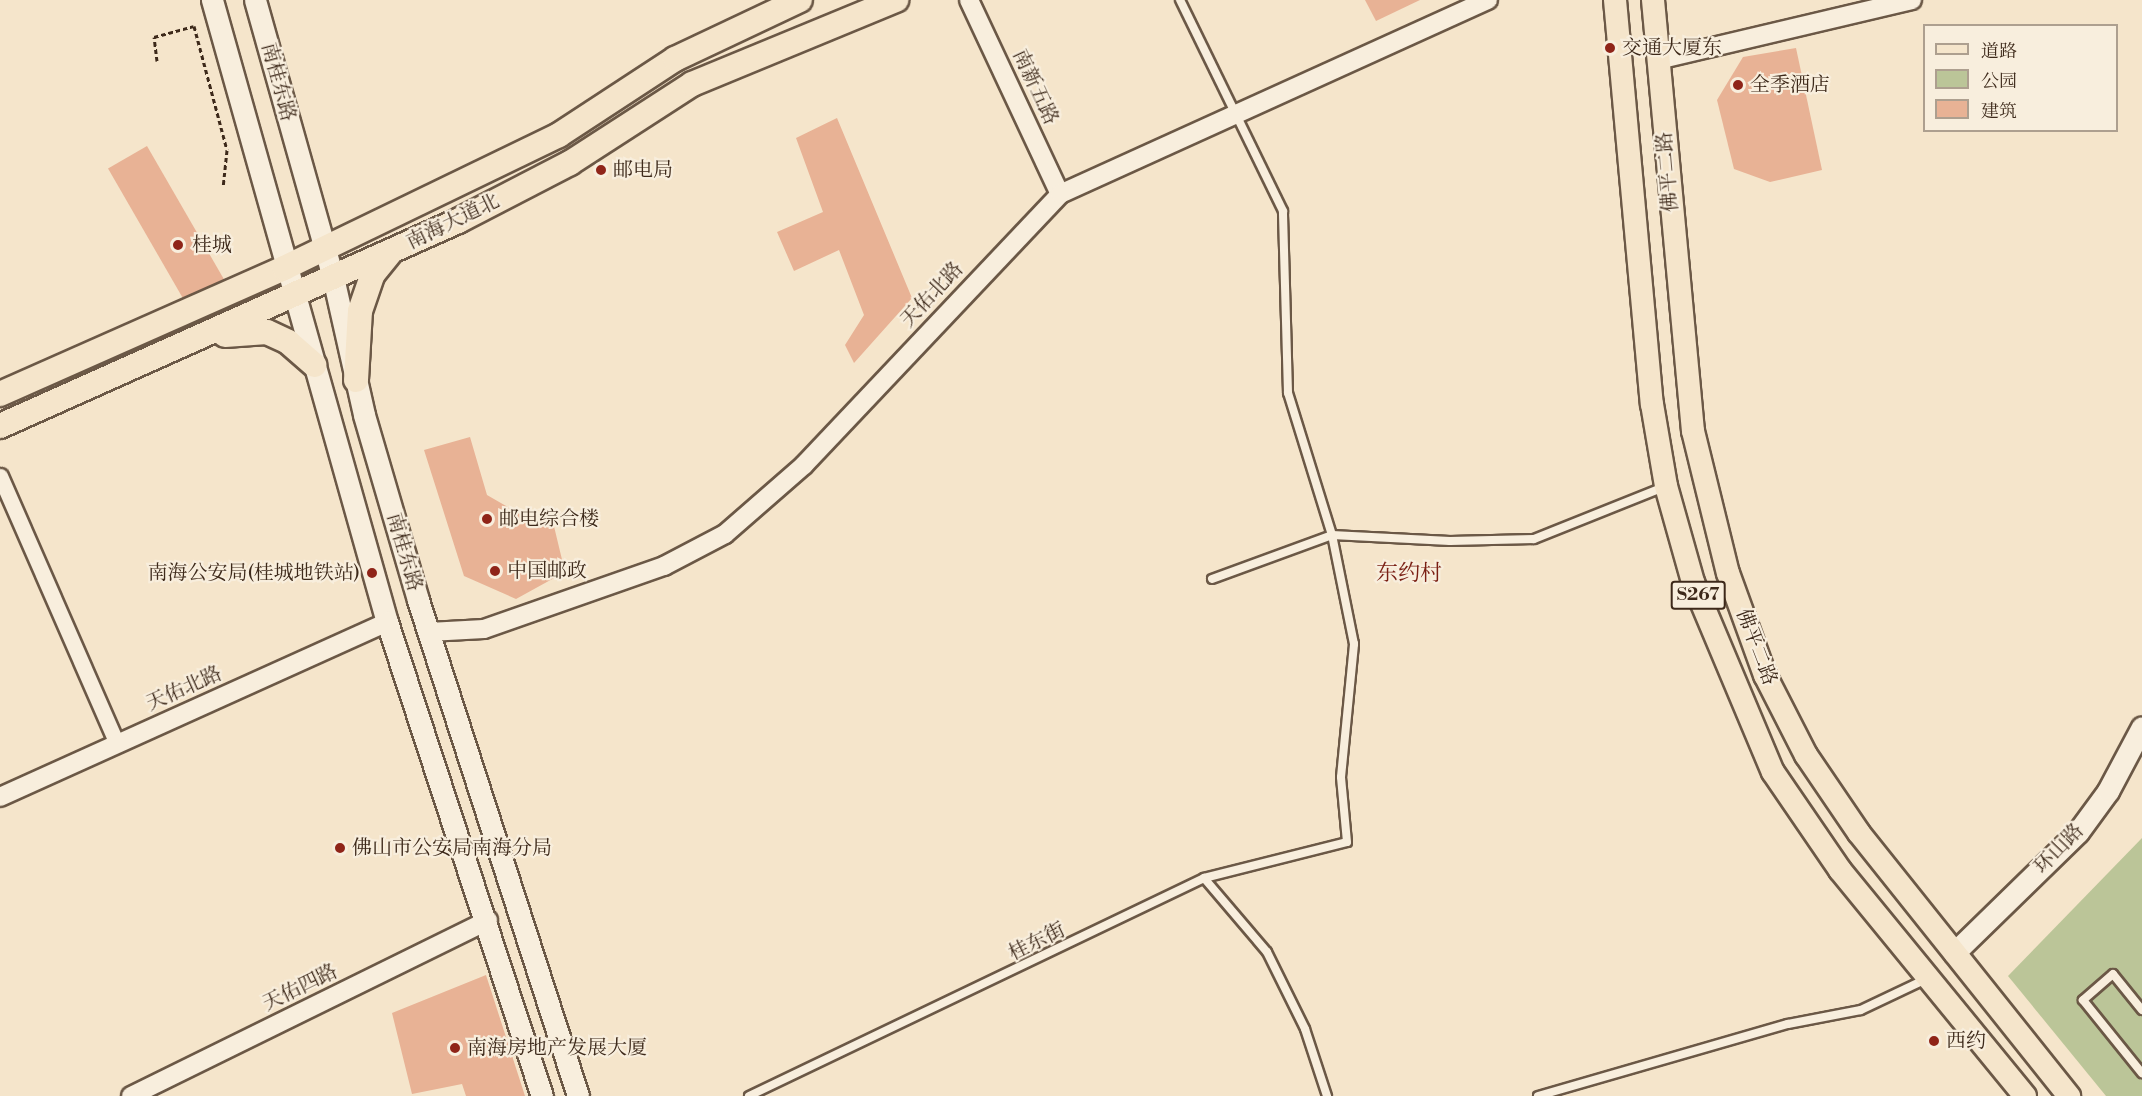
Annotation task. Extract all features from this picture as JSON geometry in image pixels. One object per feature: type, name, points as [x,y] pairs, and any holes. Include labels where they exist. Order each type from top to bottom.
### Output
[{"type":"highway","name":"南海大道北","points":[[0,394],[284,268],[559,135],[675,59],[800,0]]},
{"type":"highway","name":"南海大道北","points":[[0,426],[295,297],[570,164],[692,84],[896,0]]},
{"type":"highway","points":[[356,380],[360,311],[373,274],[393,250]]},
{"type":"highway","points":[[188,344],[231,333],[267,332],[288,342],[314,365]]},
{"type":"main road","name":"南桂东路","points":[[212,0],[284,268],[295,297],[387,622],[488,920],[542,1096]]},
{"type":"main road","name":"南桂东路","points":[[255,0],[333,278],[356,380],[429,632],[578,1096]]},
{"type":"main road","name":"佛平二路","points":[[1615,0],[1652,404],[1666,486],[1693,582],[1773,772],[1840,870],[2025,1096]]},
{"type":"main road","name":"佛平二路","points":[[1653,0],[1693,431],[1728,573],[1765,675],[1806,755],[1911,902],[2069,1096]]},
{"type":"main road","name":"环山路","points":[[1954,953],[2078,832],[2108,790],[2142,727]]},
{"type":"street","name":"南新五路","points":[[969,0],[1060,194]]},
{"type":"street","name":"天佑北路","points":[[429,632],[484,629],[664,566],[725,534],[804,465],[1060,194],[1488,0]]},
{"type":"street","points":[[1658,60],[1912,0]]},
{"type":"street","points":[[0,476],[117,744]]},
{"type":"street","name":"天佑北路","points":[[0,797],[387,622]]},
{"type":"street","name":"天佑四路","points":[[131,1096],[488,920]]},
{"type":"lane","points":[[1180,0],[1283,210],[1288,393],[1332,535]]},
{"type":"lane","points":[[1212,579],[1332,535],[1450,541],[1534,539],[1666,486]]},
{"type":"lane","name":"桂东街","points":[[749,1096],[1204,878],[1347,842],[1341,777],[1354,644],[1332,535]]},
{"type":"lane","points":[[1204,878],[1267,952],[1305,1029],[1328,1096]]},
{"type":"lane","points":[[2142,1010],[2113,974],[2082,1000],[2142,1073]]},
{"type":"lane","points":[[1538,1096],[1724,1041],[1861,1010],[1928,978]]},
{"type":"path","points":[[157,61],[154,37],[194,26],[227,150],[223,187]]},
{"type":"green space","points":[[2142,838],[2142,1096],[2106,1096],[2008,976]]},
{"type":"building","points":[[1365,0],[1420,0],[1376,21]]},
{"type":"building","points":[[1796,48],[1822,170],[1770,182],[1734,169],[1717,100],[1743,57]]},
{"type":"building","points":[[837,118],[912,298],[854,363],[845,345],[864,315],[839,250],[794,271],[777,232],[823,212],[796,138]]},
{"type":"building","name":"桂城","points":[[147,146],[248,321],[209,343],[108,168]]},
{"type":"building","name":"邮电综合楼","points":[[470,437],[487,495],[530,520],[552,518],[565,572],[516,599],[464,576],[424,450]]},
{"type":"building","name":"南海房地产发展大厦","points":[[486,975],[525,1096],[466,1096],[462,1084],[412,1094],[392,1013]]},
{"type":"place","name":"交通大厦东","points":[[1610,48]]},
{"type":"place","name":"全季酒店","points":[[1738,85]]},
{"type":"place","name":"邮电局","points":[[601,170]]},
{"type":"place","name":"桂城","points":[[178,245]]},
{"type":"place","name":"邮电综合楼","points":[[487,519]]},
{"type":"place","name":"中国邮政","points":[[495,571]]},
{"type":"place","name":"南海公安局(桂城地铁站)","points":[[372,573]]},
{"type":"place","name":"佛山市公安局南海分局","points":[[340,848]]},
{"type":"place","name":"西约","points":[[1934,1041]]},
{"type":"place","name":"南海房地产发展大厦","points":[[455,1048]]},
{"type":"district","name":"东约村","points":[[1409,574]]}]
